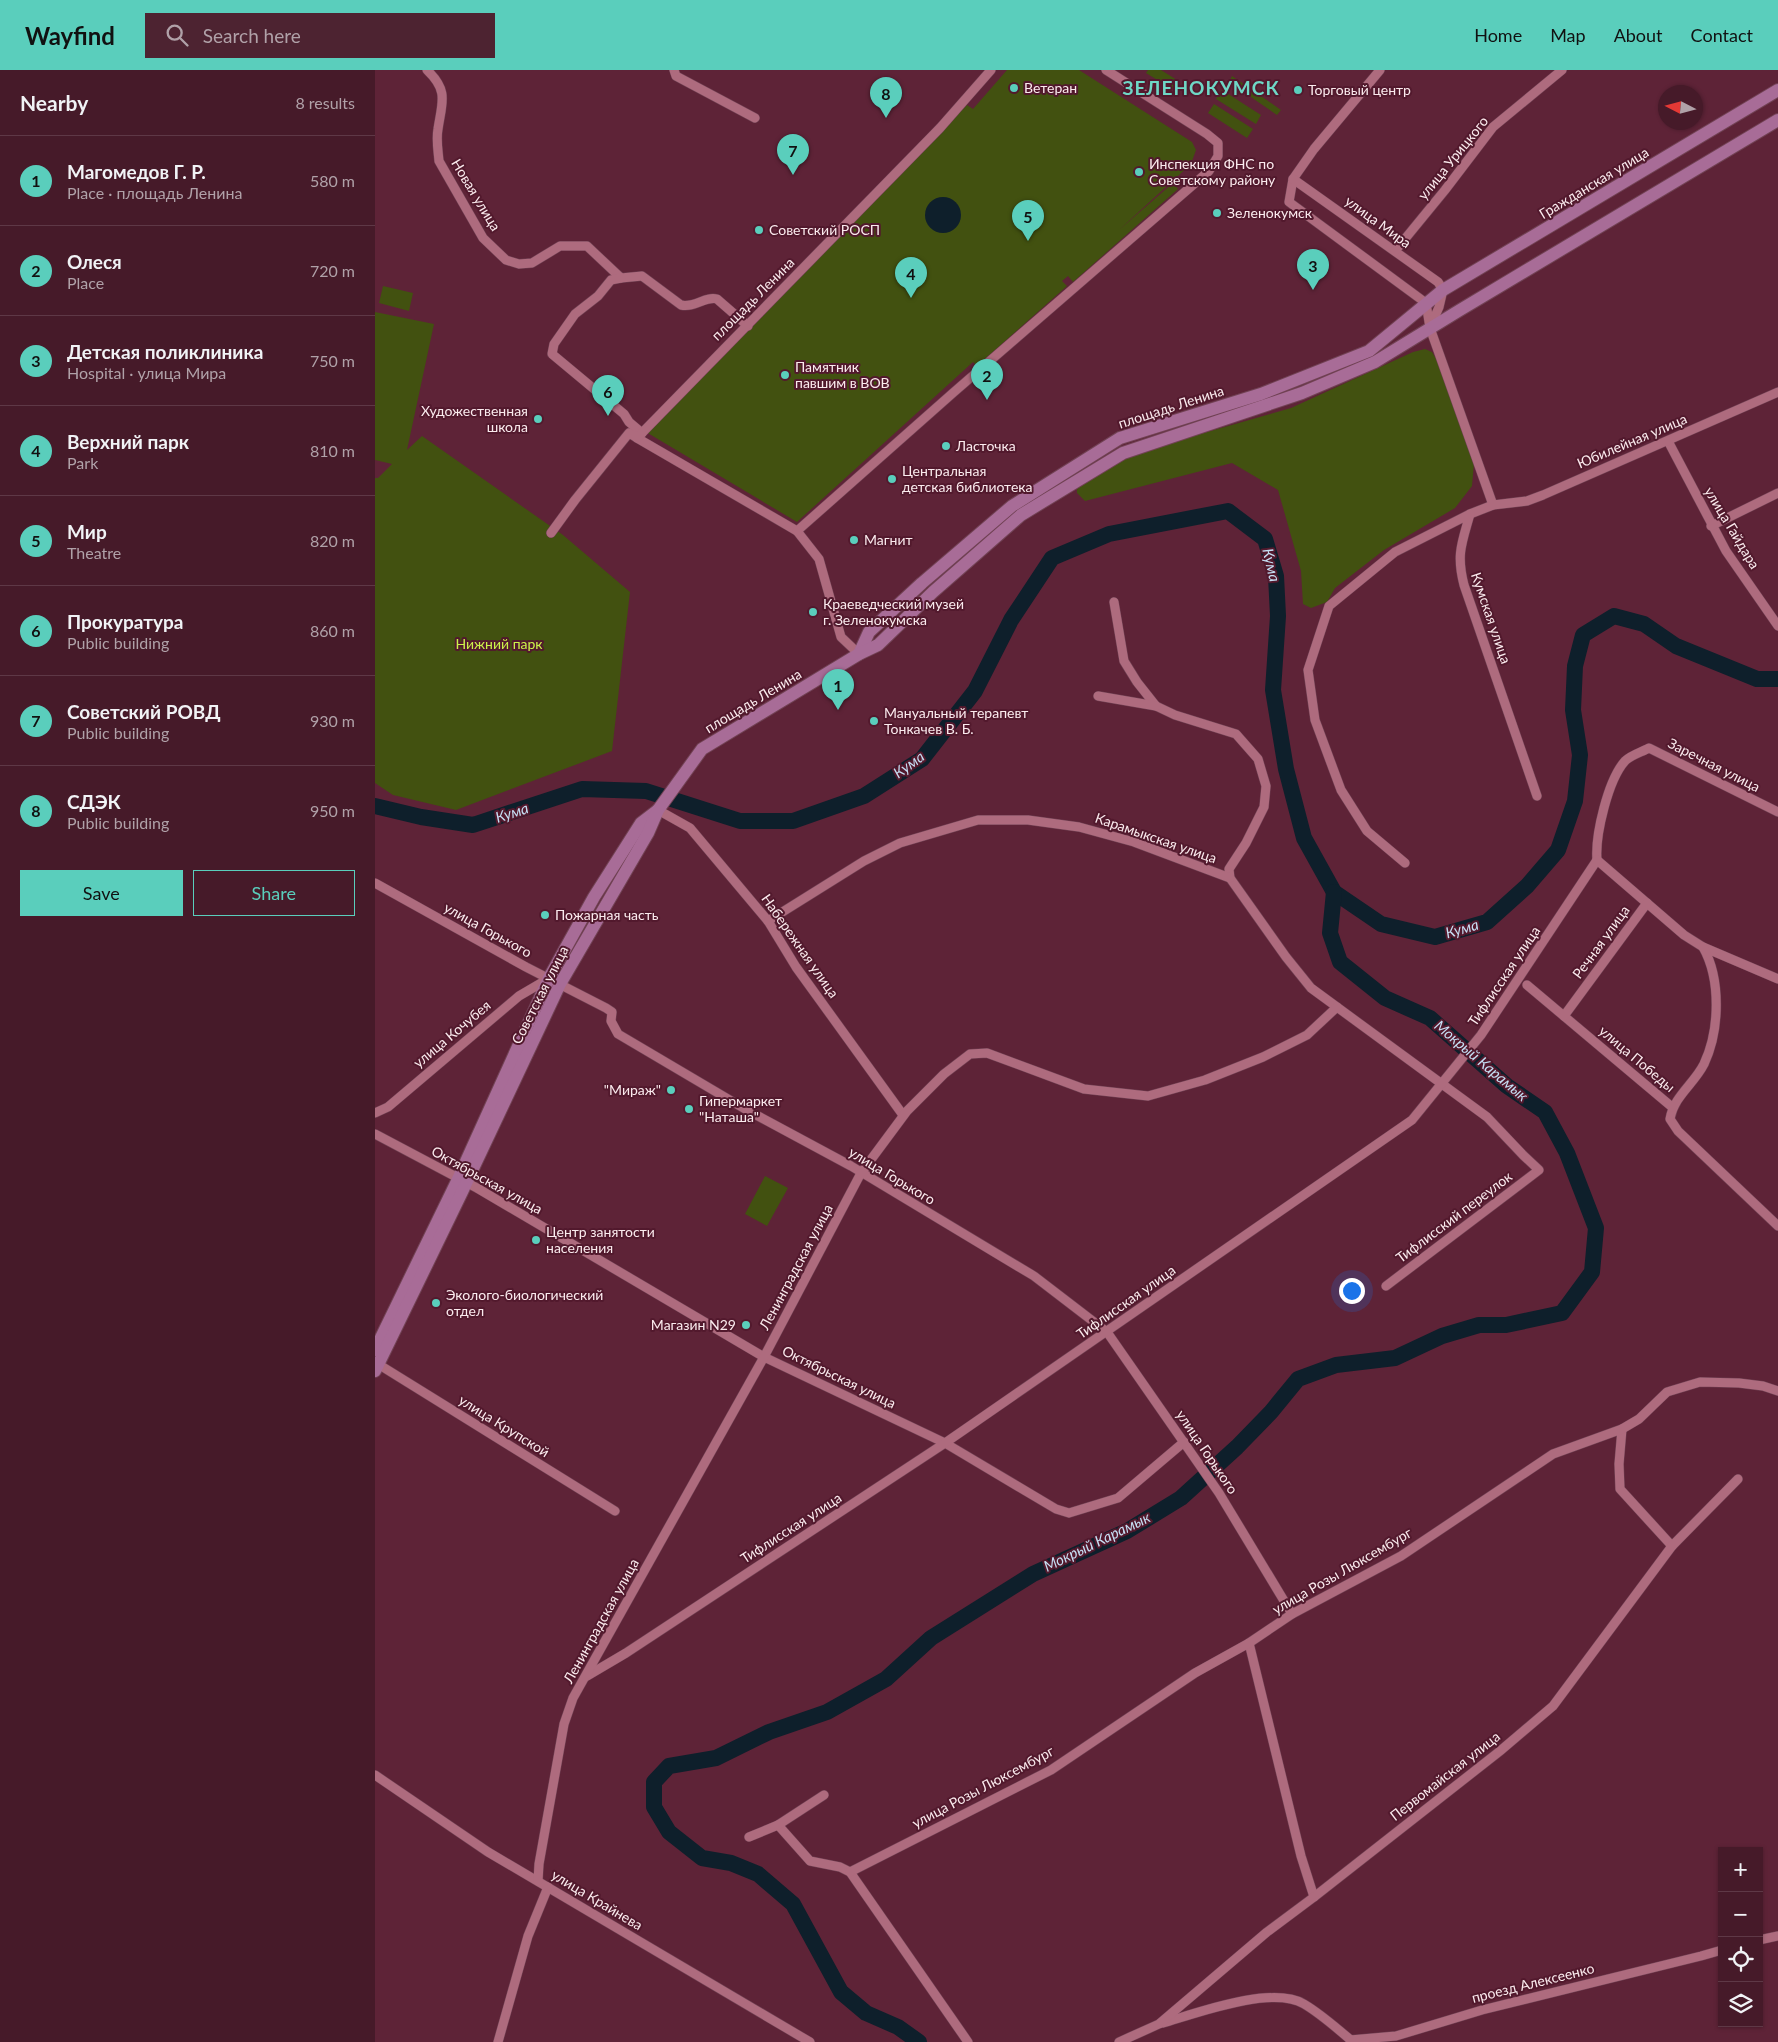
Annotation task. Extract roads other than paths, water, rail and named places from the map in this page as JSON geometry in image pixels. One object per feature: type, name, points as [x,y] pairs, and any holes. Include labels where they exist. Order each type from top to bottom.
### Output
[{"type":"street","name":"Новая улица","points":[[427,70],[438,80],[443,94],[437,147],[439,161],[483,238],[506,260],[519,264],[532,263],[560,246],[587,246],[621,278]]},
{"type":"street","points":[[674,70],[676,76],[755,118]]},
{"type":"street","name":"площадь Ленина","points":[[551,533],[629,433],[639,436],[940,128],[991,70]]},
{"type":"street","points":[[797,531],[1209,171],[1218,156],[1217,143],[1207,134],[1106,70]]},
{"type":"street","points":[[1380,70],[1314,149],[1293,179],[1289,202],[1425,303],[1430,328],[1493,505]]},
{"type":"street","name":"улица Урицкого","points":[[1395,251],[1493,127],[1562,70]]},
{"type":"street","name":"Гражданская улица","points":[[1425,303],[1443,290],[1778,90]]},
{"type":"street","points":[[1430,328],[1778,120]]},
{"type":"street","name":"улица Мира","points":[[1293,179],[1438,282],[1443,290]]},
{"type":"street","points":[[747,326],[717,299],[712,298],[692,306],[681,305],[642,276],[621,278],[611,280],[598,296],[575,314],[555,344],[552,354],[624,414],[639,436],[797,531],[819,559],[841,636],[859,654]]},
{"type":"street","points":[[1430,328],[1439,307],[1443,290]]},
{"type":"street","name":"площадь Ленина","points":[[859,654],[869,632],[921,582],[1012,506],[1120,438],[1261,394],[1369,351],[1425,303]]},
{"type":"street","name":"площадь Ленина","points":[[657,810],[703,749],[859,654],[878,645],[933,592],[1021,515],[1123,453],[1302,393],[1375,362],[1430,328]]},
{"type":"street","name":"Юбилейная улица","points":[[1470,514],[1493,505],[1527,500],[1543,495],[1778,392]]},
{"type":"street","name":"улица Гайдара","points":[[1668,441],[1711,526],[1778,626]]},
{"type":"street","points":[[1711,526],[1778,493]]},
{"type":"street","points":[[1405,863],[1367,831],[1341,790],[1315,720],[1308,670],[1329,606],[1395,552],[1470,514]]},
{"type":"street","name":"Кумская улица","points":[[1470,514],[1460,549],[1459,566],[1537,796]]},
{"type":"street","name":"Карамыкская улица","points":[[1114,602],[1124,661],[1137,682],[1156,706]]},
{"type":"street","name":"Карамыкская улица","points":[[1098,696],[1156,706],[1175,715],[1236,734],[1258,759],[1266,786],[1264,807],[1246,844],[1229,869],[1230,878],[1253,913],[1311,988],[1487,1117],[1539,1170]]},
{"type":"street","name":"Заречная улица","points":[[1597,860],[1596,846],[1614,776],[1627,760],[1649,748],[1778,812]]},
{"type":"street","name":"Набережная улица","points":[[657,810],[690,828],[768,921],[796,966],[903,1115]]},
{"type":"street","name":"Советская улица","points":[[377,1368],[585,912],[641,823],[657,810]]},
{"type":"street","name":"Карамыкская улица","points":[[768,921],[864,861],[900,843],[977,820],[1028,820],[1079,827],[1134,842],[1230,878]]},
{"type":"street","name":"Речная улица","points":[[1597,860],[1684,934],[1703,947],[1778,979]]},
{"type":"street","name":"Тифлисская улица","points":[[585,1677],[626,1653],[945,1443],[1412,1120],[1481,1035],[1597,860]]},
{"type":"street","name":"улица Горького","points":[[375,883],[612,1012],[611,1021],[617,1034],[745,1109],[861,1173],[1034,1276],[1107,1332],[1219,1493],[1292,1614]]},
{"type":"street","name":"Речная улица","points":[[1564,1016],[1647,903]]},
{"type":"street","points":[[1672,1108],[1703,1065],[1710,1048],[1714,1028],[1714,980],[1710,960],[1703,947]]},
{"type":"street","name":"улица Кочубея","points":[[375,1113],[388,1107],[519,996],[554,981]]},
{"type":"street","name":"улица Победы","points":[[1527,984],[1672,1108],[1670,1119],[1678,1131],[1778,1226]]},
{"type":"street","name":"Ленинградская улица","points":[[538,1881],[539,1864],[564,1724],[573,1698],[764,1357],[861,1173],[903,1115],[944,1074],[970,1054],[987,1053],[1084,1089],[1148,1096],[1205,1080],[1263,1056],[1307,1035],[1337,1007]]},
{"type":"street","name":"Октябрьская улица","points":[[375,1134],[463,1180],[764,1357],[945,1443],[1056,1509],[1069,1513],[1118,1498],[1184,1442]]},
{"type":"street","name":"Тифлисский переулок","points":[[1385,1286],[1539,1170]]},
{"type":"street","name":"Советская улица","points":[[375,1350],[463,1180]]},
{"type":"street","name":"улица Крупской","points":[[377,1368],[615,1511]]},
{"type":"street","name":"улица Розы Люксембург","points":[[850,1872],[1051,1770],[1195,1673],[1249,1644],[1292,1614],[1401,1556],[1553,1454],[1622,1429],[1639,1419],[1667,1392],[1700,1382],[1739,1383],[1763,1386],[1778,1391]]},
{"type":"street","points":[[1622,1429],[1619,1464],[1620,1489],[1672,1546]]},
{"type":"street","name":"Первомайская улица","points":[[1119,2042],[1159,2024],[1267,1932],[1314,1897],[1553,1706],[1672,1546],[1738,1479]]},
{"type":"street","points":[[1249,1644],[1301,1856],[1314,1897]]},
{"type":"street","name":"улица Крайнева","points":[[375,1775],[488,1852],[538,1881],[546,1891],[810,2042]]},
{"type":"street","points":[[749,1837],[778,1825],[824,1796]]},
{"type":"street","points":[[778,1825],[810,1861],[840,1867],[850,1872],[968,2042]]},
{"type":"street","points":[[498,2042],[528,1936],[546,1891]]},
{"type":"street","points":[[1763,1939],[1778,1936]]},
{"type":"street","name":"проезд Алексеенко","points":[[1351,2041],[1396,2039],[1482,2010],[1718,1951]]},
{"type":"street","points":[[1159,2024],[1227,2004],[1279,1997],[1303,2003],[1351,2041]]},
{"type":"water","points":[[943,197],[950,198],[956,202],[960,208],[960,222],[956,228],[950,232],[943,233],[936,232],[930,228],[926,222],[925,215],[926,208],[930,202],[936,198]]},
{"type":"waterway","name":"Кума","points":[[375,806],[421,817],[473,825],[582,789],[646,791],[740,821],[793,821],[864,796],[922,759],[975,691],[1011,620],[1052,558],[1109,534],[1228,511],[1265,539],[1276,576],[1278,616],[1273,690],[1286,769],[1304,838],[1334,892],[1381,924],[1435,937],[1487,922],[1527,886],[1558,850],[1575,801],[1580,755],[1573,710],[1575,666],[1583,635],[1614,616],[1644,624],[1676,646],[1757,679],[1778,679]]},
{"type":"waterway","name":"Мокрый Карамык","points":[[919,2042],[898,2027],[866,2013],[841,1992],[793,1904],[758,1874],[731,1863],[702,1858],[669,1832],[654,1807],[654,1782],[669,1766],[716,1758],[769,1732],[827,1712],[886,1679],[931,1638],[1033,1574],[1127,1531],[1181,1498],[1237,1447],[1271,1412],[1298,1379],[1336,1365],[1395,1358],[1442,1336],[1479,1325],[1506,1325],[1562,1313],[1592,1272],[1596,1228],[1567,1153],[1545,1112],[1507,1086],[1430,1018],[1385,998],[1340,962],[1330,933],[1334,892]]},
{"type":"place","name":"Ветеран","points":[[1014,88]]},
{"type":"place","name":"Торговый центр","points":[[1298,90]]},
{"type":"place","name":"СДЭК","points":[[886,118]]},
{"type":"place","name":"Инспекция ФНС по Советскому району","points":[[1139,172]]},
{"type":"place","name":"Советский РОВД","points":[[793,175]]},
{"type":"place","name":"Зеленокумск","points":[[1217,213]]},
{"type":"place","name":"Советский РОСП","points":[[759,230]]},
{"type":"place","name":"Мир","points":[[1028,241]]},
{"type":"place","name":"Детская поликлиника","points":[[1313,290]]},
{"type":"place","name":"Верхний парк","points":[[911,298]]},
{"type":"place","name":"Памятник павшим в ВОВ","points":[[785,375]]},
{"type":"place","name":"Олеся","points":[[987,400]]},
{"type":"place","name":"Прокуратура","points":[[608,416]]},
{"type":"place","name":"Художественная школа","points":[[538,419]]},
{"type":"place","name":"Ласточка","points":[[946,446]]},
{"type":"place","name":"Центральная детская библиотека","points":[[892,479]]},
{"type":"place","name":"Магнит","points":[[854,540]]},
{"type":"place","name":"Краеведческий музей г. Зеленокумска","points":[[813,612]]},
{"type":"place","name":"Магомедов Г. Р.","points":[[838,710]]},
{"type":"place","name":"Мануальный терапевт Тонкачев В. Б.","points":[[874,721]]},
{"type":"place","name":"Пожарная часть","points":[[545,915]]},
{"type":"place","name":"\"Мираж\"","points":[[671,1090]]},
{"type":"place","name":"Гипермаркет \"Наташа\"","points":[[689,1109]]},
{"type":"place","name":"Центр занятости населения","points":[[536,1240]]},
{"type":"place","name":"Эколого-биологический отдел","points":[[436,1303]]},
{"type":"place","name":"Магазин N29","points":[[746,1325]]},
{"type":"district","name":"ЗЕЛЕНОКУМСК","points":[[1201,88]]},
{"type":"park label","name":"Нижний парк","points":[[499,644]]}]
